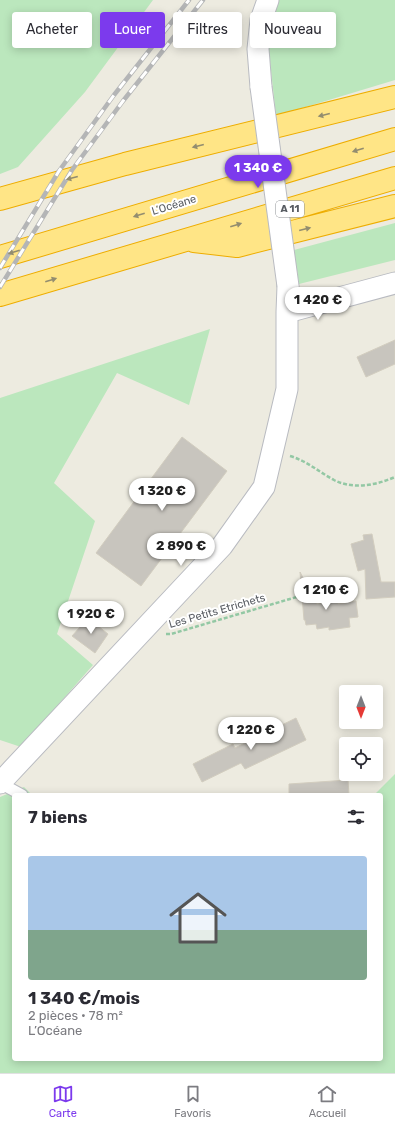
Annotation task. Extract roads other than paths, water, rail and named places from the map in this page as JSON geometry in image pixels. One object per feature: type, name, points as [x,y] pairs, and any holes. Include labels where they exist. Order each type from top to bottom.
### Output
[{"type":"highway","points":[[0,199],[125,164],[395,97]]},
{"type":"highway","name":"L’Océane","points":[[0,257],[395,139]]},
{"type":"highway","name":"A 11","points":[[0,295],[395,178]]},
{"type":"highway","points":[[185,240],[237,246],[395,206]]},
{"type":"street","points":[[0,783],[222,546],[264,487],[287,389],[288,286],[261,87],[258,49],[261,20],[268,0]]},
{"type":"street","points":[[287,312],[395,283]]},
{"type":"lane","points":[[0,783],[18,793]]},
{"type":"railway","points":[[0,268],[59,171],[114,95],[189,0]]},
{"type":"railway","points":[[0,287],[72,170],[123,101],[203,0]]}]
